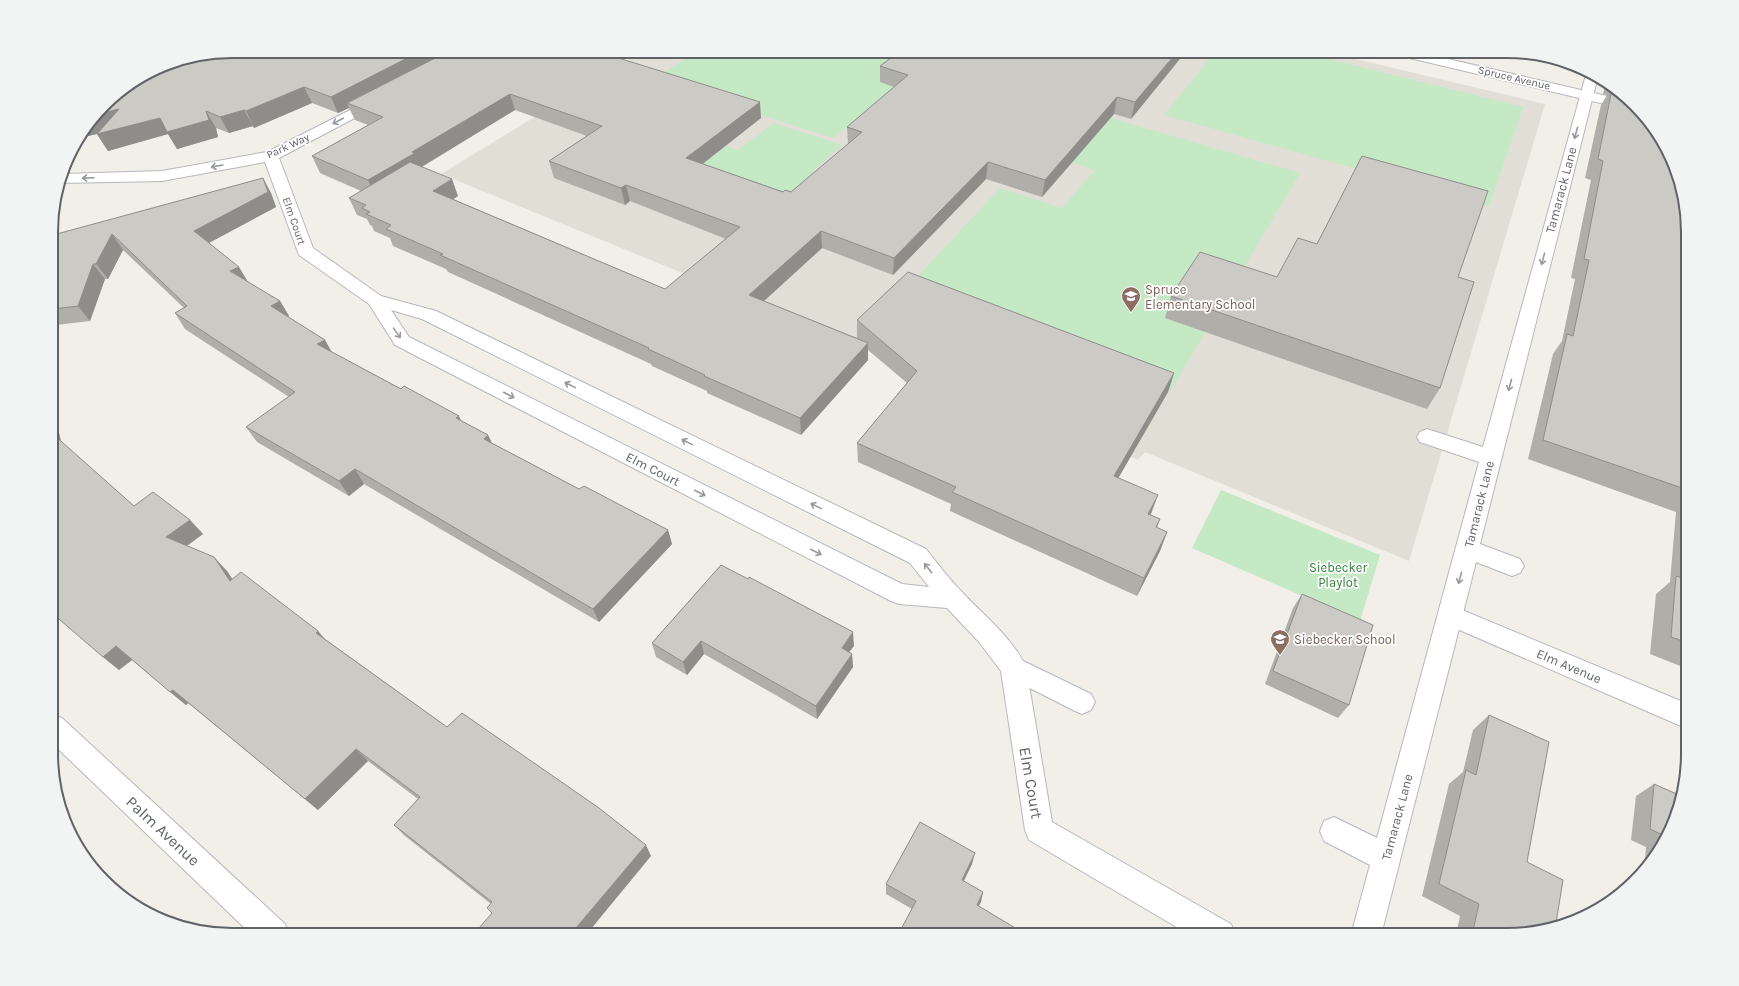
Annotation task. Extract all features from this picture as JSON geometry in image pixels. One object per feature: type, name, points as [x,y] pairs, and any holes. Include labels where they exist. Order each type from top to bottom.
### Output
[{"type":"street","name":"Spruce Avenue","points":[[1426,58],[1626,105]]},
{"type":"street","name":"Tamarack Lane","points":[[1368,928],[1590,79]]},
{"type":"street","name":"Park Way","points":[[66,179],[162,176],[271,156],[389,94]]},
{"type":"street","name":"Elm Court","points":[[271,156],[305,252],[374,300],[429,316],[918,556],[952,599],[988,634],[1012,667],[1039,830],[1208,928]]},
{"type":"street","name":"Elm Court","points":[[374,300],[402,340],[409,344],[899,594],[952,599]]},
{"type":"street","points":[[1427,437],[1491,458]]},
{"type":"street","points":[[1468,549],[1512,566]]},
{"type":"street","name":"Elm Avenue","points":[[1450,615],[1681,714]]},
{"type":"street","points":[[1012,667],[1082,702]]},
{"type":"street","name":"Palm Avenue","points":[[58,733],[267,928]]},
{"type":"street","points":[[1334,831],[1386,858]]},
{"type":"shaded area","name":"Spruce Elementary School","points":[[632,58],[1351,58],[1545,104],[1409,561],[1145,452],[1138,460],[441,174]]},
{"type":"green space","points":[[686,58],[931,58],[833,138],[652,80]]},
{"type":"green space","points":[[1210,58],[1324,58],[1523,107],[1489,206],[1164,115]]},
{"type":"green space","points":[[1076,108],[1300,173],[1171,390],[906,289],[1000,188],[1062,208],[1095,170],[1035,151]]},
{"type":"green space","points":[[774,123],[842,145],[814,170],[817,181],[789,203],[689,169],[688,133],[738,150]]},
{"type":"green space","name":"Siebecker Playlot","points":[[1221,490],[1380,555],[1360,621],[1192,548]]},
{"type":"building","points":[[407,58],[331,97],[304,87],[246,111],[244,110],[220,117],[206,111],[209,120],[167,132],[160,118],[97,134],[119,109],[106,112],[117,101],[145,81],[176,67],[209,59]]},
{"type":"building","points":[[435,58],[619,58],[760,102],[686,158],[783,192],[785,190],[791,192],[862,132],[847,127],[908,75],[880,66],[891,58],[1172,58],[1135,102],[1117,97],[1045,180],[988,162],[894,258],[821,231],[749,295],[868,343],[800,418],[704,376],[705,375],[648,349],[649,348],[440,255],[443,254],[386,229],[391,225],[366,214],[370,212],[362,208],[366,205],[349,198],[410,162],[452,179],[433,191],[665,289],[740,227],[626,185],[621,188],[549,161],[602,126],[510,94],[412,152],[415,153],[368,180],[312,156],[383,117],[347,103]]},
{"type":"building","points":[[1611,93],[1638,117],[1652,135],[1668,165],[1678,198],[1681,221],[1681,488],[1543,440],[1567,334],[1573,336],[1589,260],[1584,259],[1603,161],[1598,159]]},
{"type":"building","points":[[1362,156],[1488,191],[1458,277],[1474,282],[1440,388],[1171,296],[1200,252],[1277,277],[1298,238],[1317,244]]},
{"type":"building","points":[[263,178],[268,192],[194,231],[239,267],[230,271],[280,301],[271,306],[325,340],[317,344],[401,389],[404,386],[459,416],[456,418],[488,435],[484,439],[579,489],[584,486],[668,530],[593,609],[355,469],[339,481],[246,427],[295,392],[175,313],[187,306],[112,234],[96,264],[93,264],[78,306],[58,308],[58,234]]},
{"type":"building","points":[[908,272],[1174,373],[1114,476],[1158,495],[1148,514],[1160,519],[1156,527],[1167,532],[1144,578],[952,492],[956,487],[857,443],[917,371],[857,320]]},
{"type":"building","points":[[58,438],[134,506],[153,492],[190,520],[166,537],[214,557],[230,581],[241,572],[318,631],[316,633],[447,727],[462,713],[599,808],[646,845],[576,928],[479,928],[492,913],[487,908],[492,902],[394,825],[420,797],[356,749],[305,799],[173,690],[170,692],[116,646],[103,657],[58,618]]},
{"type":"building","points":[[721,565],[748,579],[749,577],[853,632],[842,648],[852,654],[816,706],[701,641],[683,662],[652,643]]},
{"type":"building","points":[[1676,576],[1681,578],[1681,641],[1671,637]]},
{"type":"building","points":[[1302,594],[1373,625],[1349,705],[1273,671]]},
{"type":"building","points":[[1489,715],[1549,742],[1527,862],[1563,880],[1556,921],[1530,927],[1474,928],[1479,904],[1439,884],[1466,770],[1476,775]]},
{"type":"building","points":[[1654,784],[1676,794],[1668,821],[1661,834],[1650,829]]},
{"type":"building","points":[[920,822],[975,853],[962,880],[983,892],[977,905],[1015,928],[902,928],[916,901],[886,884]]},
{"type":"place","name":"Spruce Elementary School","points":[[1131,313]]},
{"type":"place","name":"Siebecker School","points":[[1280,656]]}]
